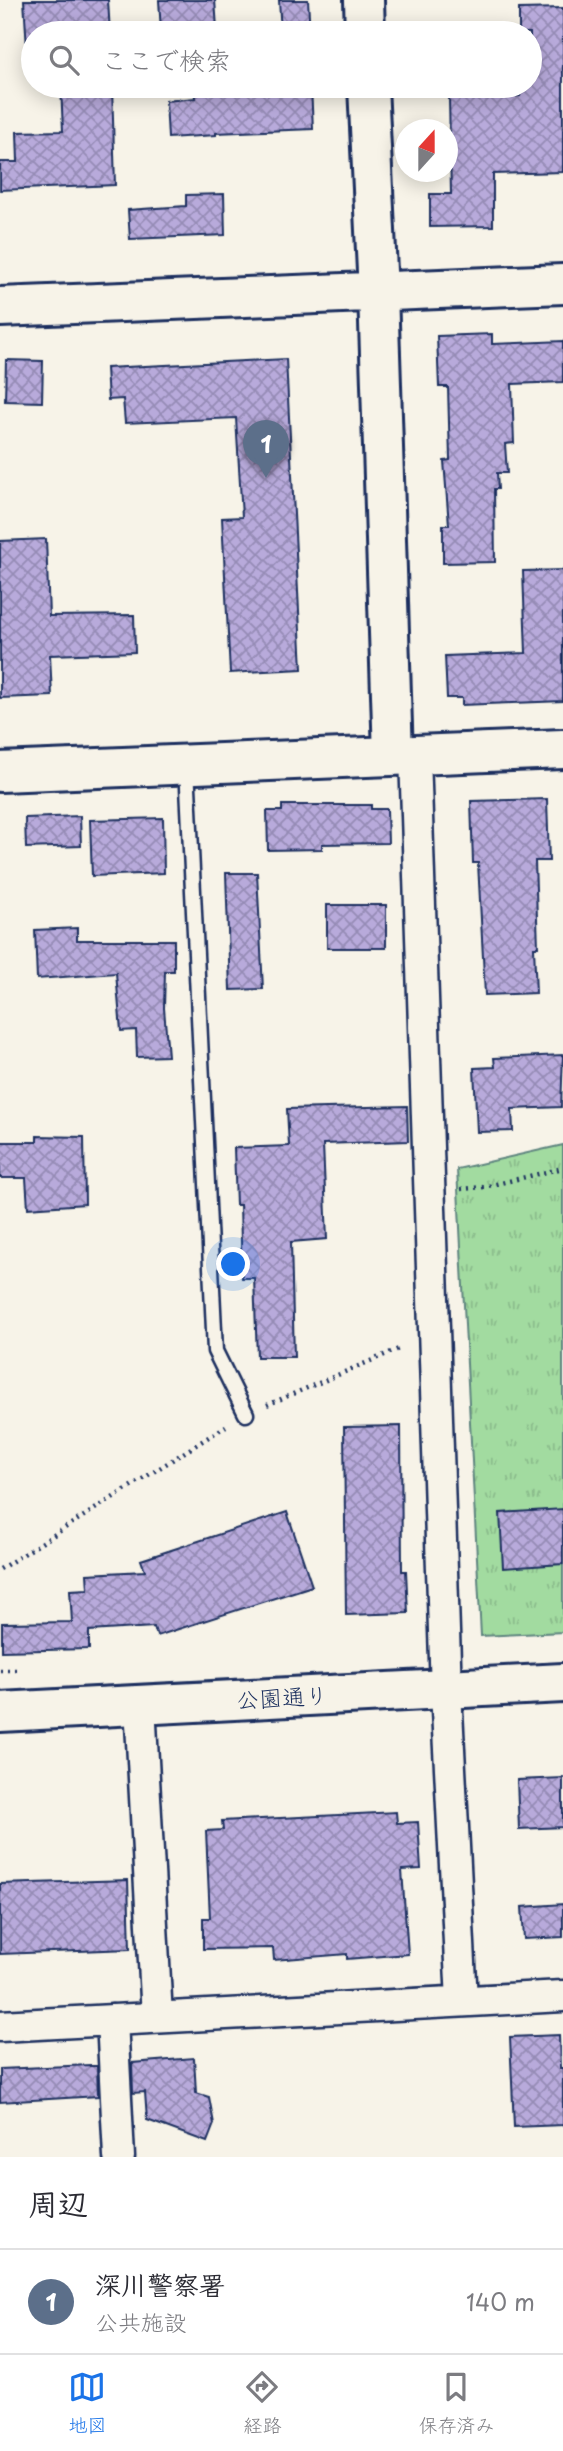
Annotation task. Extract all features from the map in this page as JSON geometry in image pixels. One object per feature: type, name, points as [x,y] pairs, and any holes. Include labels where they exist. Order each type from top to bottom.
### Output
[{"type":"street","points":[[364,0],[365,21]]},
{"type":"street","points":[[369,98],[429,1191],[446,1691],[462,2001]]},
{"type":"street","points":[[0,307],[563,284]]},
{"type":"street","points":[[0,772],[563,749]]},
{"type":"street","name":"公園通り","points":[[0,1712],[563,1683]]},
{"type":"street","points":[[139,1705],[157,2017]]},
{"type":"street","points":[[0,2025],[563,1996]]},
{"type":"street","points":[[112,2020],[119,2157]]},
{"type":"lane","points":[[187,764],[215,1351],[246,1413]]},
{"type":"path","points":[[429,1191],[484,1187],[563,1168]]},
{"type":"path","points":[[0,1569],[246,1413],[434,1335]]},
{"type":"green space","points":[[563,1145],[563,1632],[481,1636],[457,1169]]},
{"type":"building","points":[[24,0],[108,0],[109,21],[25,21]]},
{"type":"building","points":[[159,0],[215,0],[216,21],[160,21]]},
{"type":"building","points":[[279,0],[308,0],[309,21],[280,21]]},
{"type":"building","points":[[563,8],[563,172],[493,174],[493,226],[430,227],[430,194],[451,194],[451,182],[458,182],[458,119],[449,119],[449,98],[542,98],[542,21],[519,21],[519,9]]},
{"type":"building","points":[[62,98],[112,98],[115,185],[0,190],[0,162],[18,162],[17,132],[63,131]]},
{"type":"building","points":[[195,98],[312,98],[313,129],[168,138],[166,101]]},
{"type":"building","points":[[224,194],[225,235],[130,239],[128,210],[186,206],[186,195]]},
{"type":"building","points":[[492,334],[492,344],[563,341],[563,382],[512,384],[514,443],[505,444],[507,473],[497,473],[498,489],[494,489],[495,562],[443,563],[443,525],[449,525],[444,461],[450,460],[448,387],[439,387],[437,336]]},
{"type":"building","points":[[286,359],[302,669],[230,673],[222,518],[242,517],[236,418],[125,423],[123,399],[108,400],[106,368]]},
{"type":"building","points":[[6,360],[43,361],[42,402],[5,401]]},
{"type":"building","points":[[46,539],[49,616],[134,615],[135,652],[50,655],[52,696],[0,698],[0,541]]},
{"type":"building","points":[[563,570],[563,701],[462,705],[462,698],[447,698],[445,656],[526,653],[523,571]]},
{"type":"building","points":[[547,799],[549,861],[535,861],[538,947],[534,947],[536,993],[485,995],[478,863],[473,863],[471,801]]},
{"type":"building","points":[[282,805],[371,805],[371,809],[387,809],[388,843],[322,844],[322,849],[268,850],[267,811],[282,811]]},
{"type":"building","points":[[80,816],[81,846],[26,848],[25,818]]},
{"type":"building","points":[[163,818],[164,873],[92,876],[90,820]]},
{"type":"building","points":[[226,873],[257,873],[263,989],[230,990]]},
{"type":"building","points":[[327,905],[386,905],[386,948],[327,948]]},
{"type":"building","points":[[77,928],[77,940],[174,940],[174,971],[165,971],[164,1008],[168,1056],[137,1057],[136,1030],[121,1031],[116,973],[37,979],[35,930]]},
{"type":"building","points":[[563,1055],[561,1107],[512,1109],[513,1131],[477,1132],[474,1068],[495,1067],[494,1058]]},
{"type":"building","points":[[407,1106],[408,1141],[323,1144],[327,1239],[291,1242],[294,1357],[257,1357],[254,1278],[242,1278],[240,1205],[236,1205],[234,1148],[289,1146],[287,1109]]},
{"type":"building","points":[[37,1136],[84,1137],[85,1204],[28,1208],[26,1178],[0,1178],[0,1142],[37,1142]]},
{"type":"building","points":[[401,1426],[402,1571],[406,1571],[408,1613],[346,1615],[344,1427]]},
{"type":"building","points":[[563,1509],[563,1564],[503,1568],[500,1513]]},
{"type":"building","points":[[287,1512],[312,1586],[157,1636],[154,1627],[89,1631],[89,1649],[2,1651],[2,1623],[72,1622],[70,1590],[88,1589],[87,1574],[145,1571],[141,1560]]},
{"type":"building","points":[[563,1778],[563,1827],[519,1829],[517,1780]]},
{"type":"building","points":[[396,1812],[397,1823],[418,1822],[421,1869],[402,1870],[408,1954],[347,1959],[347,1954],[274,1960],[273,1948],[203,1949],[203,1918],[210,1918],[206,1831],[223,1830],[222,1821]]},
{"type":"building","points":[[128,1880],[130,1949],[0,1954],[0,1884]]},
{"type":"building","points":[[563,1904],[563,1937],[524,1939],[522,1907]]},
{"type":"building","points":[[559,2035],[560,2068],[563,2068],[563,2125],[514,2127],[510,2037]]},
{"type":"building","points":[[194,2058],[196,2093],[209,2097],[214,2124],[207,2142],[147,2120],[145,2092],[133,2093],[132,2063]]},
{"type":"building","points":[[97,2066],[98,2096],[0,2102],[0,2069]]},
{"type":"place","name":"深川警察署","points":[[266,478]]}]
